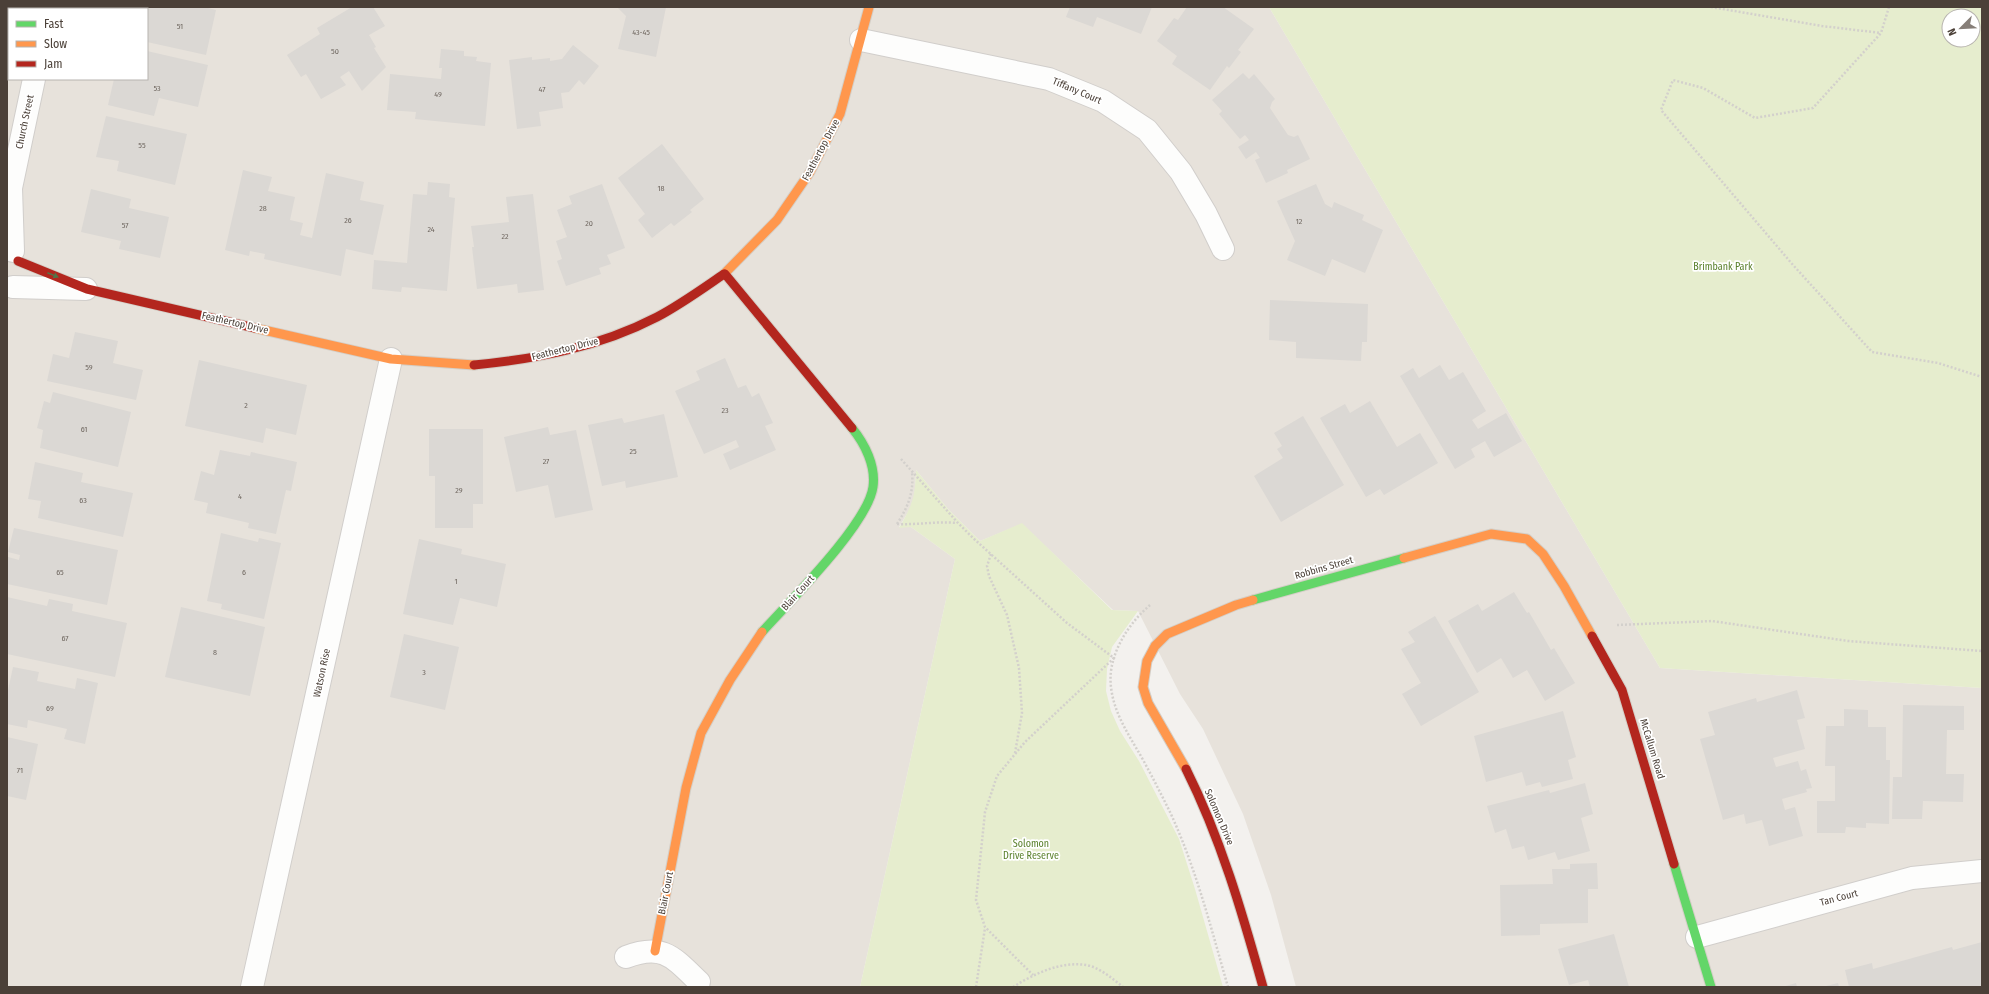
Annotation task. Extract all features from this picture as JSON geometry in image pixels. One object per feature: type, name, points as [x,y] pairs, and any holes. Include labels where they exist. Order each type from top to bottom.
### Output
[{"type":"street","name":"Feathertop Drive","points":[[10,289],[87,289],[391,358],[472,365],[523,360],[595,343],[657,317],[725,274],[777,220],[810,172],[840,114],[862,40],[869,7]]},
{"type":"street","name":"Tiffany Court","points":[[862,40],[1049,79],[1103,101],[1147,130],[1181,172],[1206,214],[1223,249]]},
{"type":"street","name":"Church Street","points":[[10,289],[19,275],[13,253],[9,192],[34,80]]},
{"type":"street","name":"Feathertop Drive","points":[[13,253],[87,289]]},
{"type":"street","name":"Blair Court","points":[[655,951],[686,788],[701,733],[730,680],[761,633],[825,563],[863,514],[873,488],[872,466],[862,440],[725,274]]},
{"type":"street","name":"Watson Rise","points":[[252,987],[391,358]]},
{"type":"street","name":"Robbins Street","points":[[1146,663],[1151,651],[1158,641],[1167,634],[1236,605],[1491,534],[1527,539]]},
{"type":"street","name":"McCallum Road","points":[[1527,539],[1543,554],[1564,586],[1622,690],[1698,937],[1711,987]]},
{"type":"street","name":"Solomon Drive","points":[[1146,663],[1144,680],[1145,695],[1152,712],[1178,753],[1211,822],[1237,895],[1262,987]]},
{"type":"street","name":"Tan Court","points":[[1698,937],[1912,878],[1982,871]]},
{"type":"street","points":[[626,957],[641,951],[655,951],[673,957],[699,982]]},
{"type":"path","points":[[1711,7],[1822,26],[1881,33]]},
{"type":"path","points":[[1889,7],[1881,33],[1813,108],[1755,118],[1703,88],[1673,80],[1661,110],[1793,265],[1872,352],[1938,363],[1982,377]]},
{"type":"path","points":[[901,459],[958,523],[991,554],[1067,623],[1114,658]]},
{"type":"path","points":[[912,471],[911,495],[908,505],[898,524],[914,525],[935,521],[958,523]]},
{"type":"path","points":[[991,554],[987,566],[1007,615],[1019,668],[1022,713],[1015,754]]},
{"type":"path","points":[[1150,605],[1128,628],[1114,658],[1110,685],[1119,719],[1154,781],[1181,837],[1199,886],[1228,987]]},
{"type":"path","points":[[1586,627],[1712,620],[1848,641],[1982,651]]},
{"type":"path","points":[[1033,975],[985,927],[976,900],[985,812],[997,776],[1025,742],[1114,658]]},
{"type":"path","points":[[976,987],[985,927]]},
{"type":"path","points":[[1013,987],[1033,975],[1067,964],[1087,965],[1109,976],[1123,987]]},
{"type":"shaded area","points":[[7,7],[1269,7],[1660,668],[1982,688],[1982,987],[1296,987],[1271,895],[1243,814],[1203,729],[1180,694],[1138,611],[1113,610],[1022,524],[980,541],[948,509],[916,470],[915,495],[910,509],[899,527],[911,527],[955,559],[860,987],[7,987]]},
{"type":"green space","name":"Brimbank Park","points":[[1269,7],[1982,7],[1982,688],[1660,668]]},
{"type":"green space","name":"Solomon Drive Reserve","points":[[916,470],[948,509],[980,541],[1022,523],[1112,610],[1138,611],[1112,647],[1107,669],[1106,691],[1111,711],[1120,731],[1139,761],[1179,839],[1223,987],[860,987],[955,559],[911,527],[899,528],[912,500],[915,487]]},
{"type":"building","points":[[204,7],[216,10],[206,55],[148,42],[148,8],[132,8]]},
{"type":"building","points":[[352,7],[373,7],[385,26],[369,35],[376,47],[374,48],[386,67],[362,91],[349,71],[340,77],[346,85],[321,99],[306,74],[301,77],[287,55],[320,34],[317,28]]},
{"type":"building","points":[[617,7],[666,7],[656,57],[618,49],[626,16]]},
{"type":"building","points":[[1070,7],[1152,7],[1141,34],[1097,17],[1093,27],[1066,17]]},
{"type":"building","points":[[1187,7],[1223,7],[1254,29],[1238,50],[1241,52],[1229,68],[1227,66],[1210,90],[1172,64],[1177,56],[1157,41],[1174,18],[1178,20]]},
{"type":"building","points":[[573,45],[599,66],[584,85],[579,80],[569,92],[561,93],[563,108],[539,112],[541,126],[517,129],[509,60],[532,57],[532,60],[550,58],[550,61],[562,59]]},
{"type":"building","points":[[441,49],[464,51],[464,56],[477,57],[476,61],[491,63],[485,126],[415,119],[416,112],[387,110],[390,74],[441,79],[442,68],[439,68]]},
{"type":"building","points":[[148,51],[208,65],[198,107],[159,98],[154,116],[108,105],[114,80],[148,80]]},
{"type":"building","points":[[1243,73],[1249,79],[1254,74],[1275,99],[1270,108],[1288,135],[1294,137],[1298,135],[1310,159],[1287,170],[1288,173],[1266,183],[1255,160],[1260,158],[1256,152],[1246,159],[1238,147],[1249,140],[1245,135],[1240,139],[1219,114],[1222,111],[1212,100]]},
{"type":"building","points":[[106,116],[187,134],[175,185],[117,171],[119,161],[96,157]]},
{"type":"building","points":[[662,144],[704,199],[690,210],[692,212],[674,226],[671,223],[652,238],[638,220],[645,214],[618,178]]},
{"type":"building","points":[[243,170],[272,177],[268,191],[295,197],[290,220],[303,223],[300,235],[312,238],[326,173],[364,182],[360,200],[384,205],[373,255],[346,249],[341,276],[264,259],[265,254],[250,251],[249,256],[225,250]]},
{"type":"building","points":[[428,182],[450,184],[449,197],[455,198],[447,291],[402,287],[401,292],[372,289],[374,260],[407,263],[413,194],[427,195]]},
{"type":"building","points":[[602,184],[625,248],[607,255],[611,264],[599,268],[601,274],[566,286],[557,261],[562,259],[556,241],[567,237],[557,210],[572,204],[569,196]]},
{"type":"building","points":[[1316,184],[1325,204],[1332,208],[1334,202],[1364,215],[1362,220],[1383,230],[1365,273],[1332,259],[1325,276],[1287,260],[1295,241],[1277,201]]},
{"type":"building","points":[[91,189],[131,199],[129,208],[169,217],[160,258],[119,249],[121,241],[81,232]]},
{"type":"building","points":[[533,194],[544,290],[518,293],[517,284],[477,289],[471,226],[509,222],[506,197]]},
{"type":"building","points":[[1270,300],[1368,304],[1367,342],[1362,342],[1361,361],[1296,358],[1296,342],[1269,340]]},
{"type":"building","points":[[75,332],[118,341],[113,363],[143,370],[136,400],[47,381],[53,354],[69,358]]},
{"type":"building","points":[[725,358],[738,388],[746,385],[752,397],[759,393],[773,423],[765,426],[776,450],[730,470],[723,454],[739,447],[736,440],[704,454],[675,391],[700,380],[696,371]]},
{"type":"building","points":[[199,360],[307,385],[296,435],[266,428],[263,443],[185,426]]},
{"type":"building","points":[[1440,365],[1449,380],[1463,372],[1486,411],[1472,420],[1478,429],[1506,413],[1522,441],[1494,457],[1485,441],[1471,449],[1475,457],[1455,469],[1400,376],[1413,368],[1419,378]]},
{"type":"building","points":[[53,392],[131,412],[118,467],[40,448],[43,430],[37,428],[44,401],[50,403]]},
{"type":"building","points":[[1370,401],[1397,447],[1420,433],[1438,463],[1384,495],[1380,489],[1366,497],[1320,418],[1345,404],[1350,413]]},
{"type":"building","points":[[664,414],[678,477],[626,488],[625,481],[602,486],[588,425],[622,418],[624,423]]},
{"type":"building","points":[[1303,416],[1344,485],[1281,522],[1254,476],[1283,458],[1277,449],[1282,446],[1274,433]]},
{"type":"building","points":[[548,427],[550,435],[576,430],[593,510],[555,518],[548,485],[516,492],[504,437]]},
{"type":"building","points":[[429,429],[483,429],[483,504],[473,504],[473,528],[435,528],[435,476],[429,476]]},
{"type":"building","points":[[220,450],[250,456],[251,452],[297,462],[291,491],[286,490],[276,534],[248,528],[249,523],[206,513],[208,503],[194,500],[201,471],[214,475]]},
{"type":"building","points":[[35,462],[83,473],[81,482],[133,493],[123,537],[38,518],[41,501],[28,499]]},
{"type":"building","points":[[14,528],[118,550],[107,605],[7,584],[8,557],[19,560],[20,555],[8,552]]},
{"type":"building","points":[[221,533],[258,542],[259,538],[281,543],[264,619],[221,609],[222,604],[207,601]]},
{"type":"building","points":[[419,539],[462,549],[461,554],[506,564],[497,607],[460,598],[453,625],[403,614]]},
{"type":"building","points":[[1514,592],[1527,613],[1529,612],[1551,650],[1554,648],[1575,683],[1545,701],[1527,670],[1513,678],[1501,658],[1477,673],[1448,621],[1478,604],[1482,611]]},
{"type":"building","points":[[7,597],[47,606],[49,599],[73,604],[72,611],[127,623],[115,677],[7,654]]},
{"type":"building","points":[[181,607],[265,627],[250,696],[165,677]]},
{"type":"building","points":[[1435,616],[1479,692],[1421,726],[1402,694],[1421,683],[1401,649],[1415,642],[1408,632]]},
{"type":"building","points":[[404,634],[459,647],[445,710],[390,697]]},
{"type":"building","points":[[13,667],[39,672],[37,681],[75,689],[77,678],[98,683],[85,744],[64,739],[67,729],[28,720],[27,728],[7,724],[7,695]]},
{"type":"building","points":[[1797,690],[1805,718],[1797,720],[1805,749],[1773,758],[1776,767],[1798,761],[1801,771],[1806,769],[1812,788],[1806,789],[1807,792],[1782,799],[1785,810],[1795,807],[1803,836],[1769,846],[1762,820],[1746,824],[1744,814],[1723,820],[1700,739],[1715,735],[1708,712],[1756,698],[1757,702]]},
{"type":"building","points":[[1903,705],[1964,706],[1964,730],[1947,730],[1946,774],[1964,774],[1963,802],[1923,801],[1922,819],[1892,819],[1893,777],[1902,777]]},
{"type":"building","points":[[1844,709],[1868,710],[1868,727],[1886,727],[1886,760],[1890,760],[1889,824],[1866,823],[1866,828],[1846,827],[1845,833],[1817,833],[1817,801],[1835,801],[1835,766],[1825,766],[1826,726],[1844,726]]},
{"type":"building","points":[[1563,711],[1576,757],[1568,760],[1573,779],[1542,787],[1540,782],[1526,786],[1522,772],[1486,782],[1474,736]]},
{"type":"building","points":[[7,737],[38,744],[26,800],[7,796]]},
{"type":"building","points":[[1585,783],[1593,814],[1581,818],[1590,851],[1558,860],[1555,852],[1528,860],[1524,846],[1512,849],[1506,829],[1495,833],[1487,806],[1549,790],[1550,793]]},
{"type":"building","points":[[1597,863],[1598,889],[1588,889],[1588,923],[1540,924],[1540,935],[1501,936],[1500,885],[1553,884],[1552,869],[1570,869],[1570,864]]},
{"type":"building","points":[[1614,934],[1629,987],[1590,987],[1588,980],[1569,985],[1558,949]]},
{"type":"building","points":[[1982,942],[1982,987],[1849,987],[1845,970],[1872,963],[1873,969],[1952,947],[1953,950]]},
{"type":"building","points":[[1796,983],[1797,987],[1782,987]]},
{"type":"building","points":[[1838,983],[1839,987],[1826,987],[1826,986]]},
{"type":"traffic: fast","points":[[762,632],[826,562],[843,541],[868,503],[873,487],[873,471],[865,448],[852,428]]},
{"type":"traffic: fast","points":[[1253,600],[1404,558]]},
{"type":"traffic: fast","points":[[1674,864],[1711,987]]},
{"type":"traffic: slow","points":[[724,274],[777,220],[810,172],[840,114],[869,7]]},
{"type":"traffic: slow","points":[[255,328],[391,359],[474,365]]},
{"type":"traffic: slow","points":[[1404,558],[1491,534],[1527,539],[1543,554],[1564,586],[1592,636]]},
{"type":"traffic: slow","points":[[1186,769],[1148,703],[1143,687],[1147,661],[1155,646],[1167,634],[1236,605],[1253,600]]},
{"type":"traffic: slow","points":[[655,951],[686,788],[701,733],[730,680],[762,632]]},
{"type":"traffic: jam","points":[[18,261],[87,289],[255,328]]},
{"type":"traffic: jam","points":[[474,365],[544,355],[590,344],[613,336],[666,312],[724,274]]},
{"type":"traffic: jam","points":[[725,274],[852,428]]},
{"type":"traffic: jam","points":[[1592,636],[1622,690],[1674,864]]},
{"type":"traffic: jam","points":[[1186,769],[1210,822],[1230,876],[1263,987]]}]
